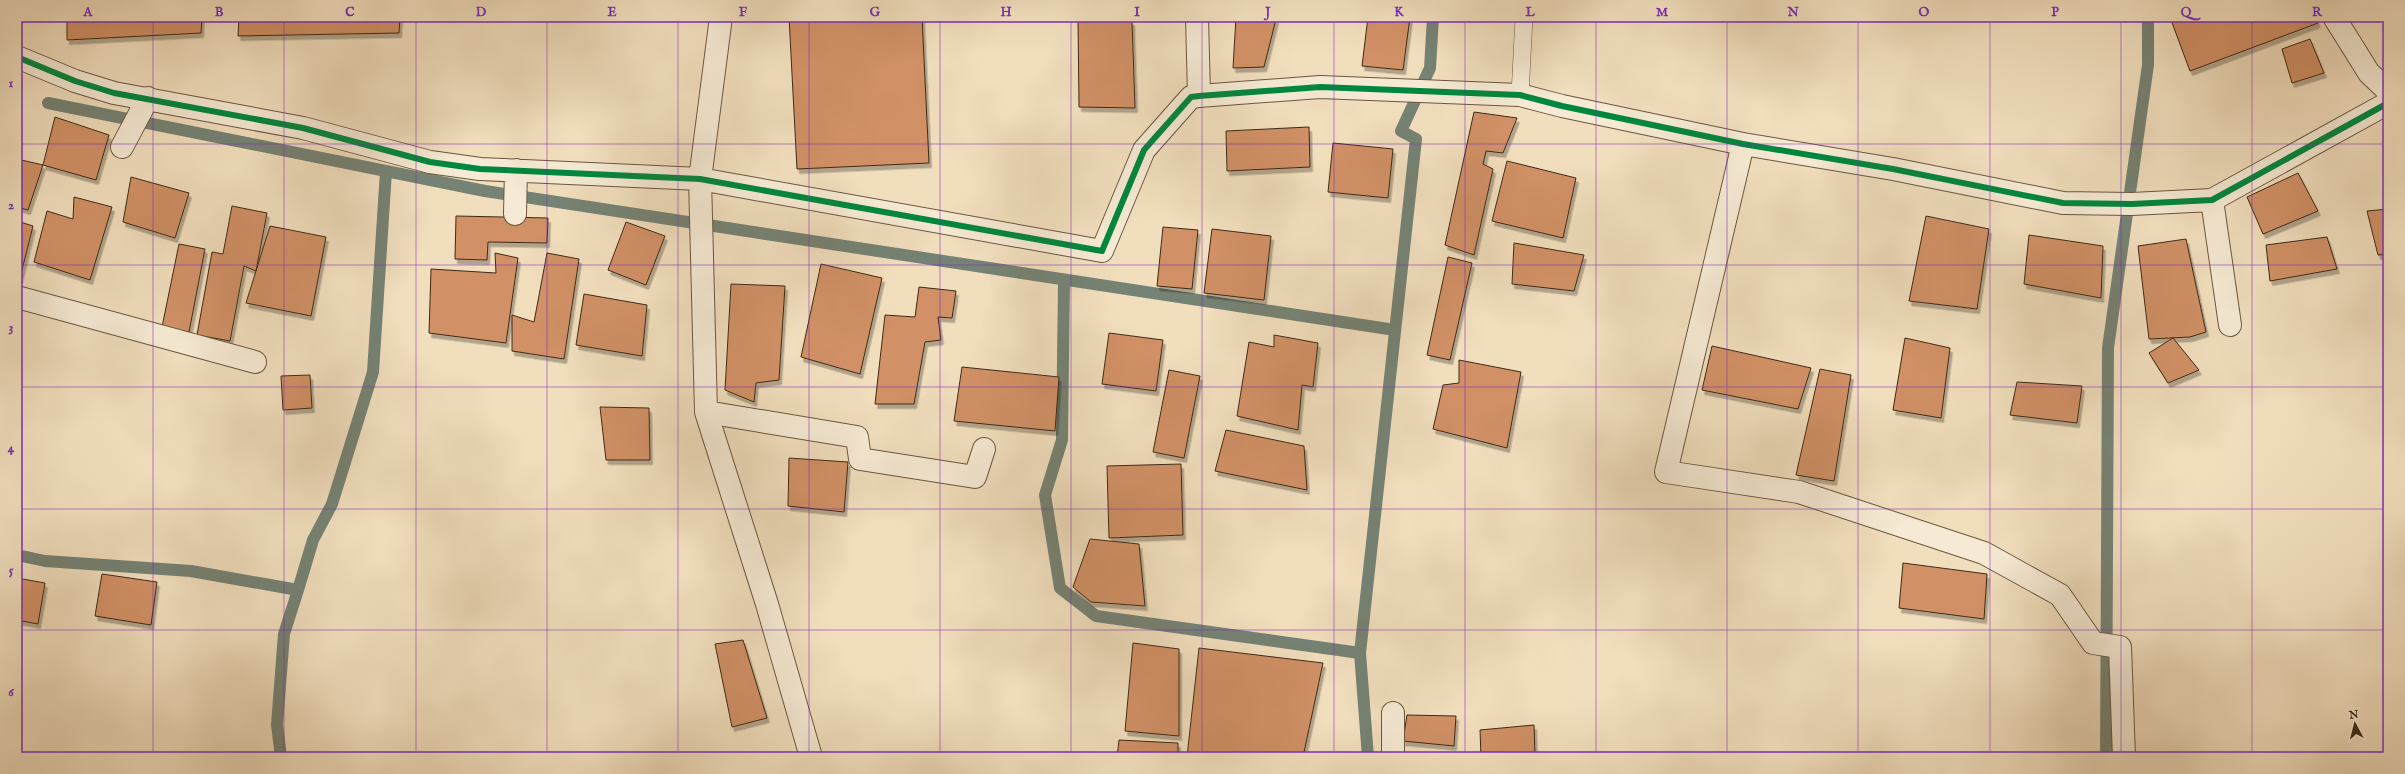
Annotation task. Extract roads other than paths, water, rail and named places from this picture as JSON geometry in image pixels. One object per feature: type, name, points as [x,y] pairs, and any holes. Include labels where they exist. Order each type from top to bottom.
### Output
[{"type":"street","points":[[721,17],[700,179],[706,412],[767,604],[811,757]]},
{"type":"street","points":[[1197,17],[1199,96]]},
{"type":"street","points":[[2334,17],[2369,73],[2388,92]]},
{"type":"street","points":[[17,57],[75,81],[114,93],[148,98],[200,110],[302,128],[430,162],[480,169],[700,179],[1102,251],[1144,150],[1191,97],[1199,96],[1320,87],[1520,95],[1562,106],[1743,144],[1893,169],[2064,203],[2132,204],[2212,200],[2388,103]]},
{"type":"street","points":[[122,147],[148,98]]},
{"type":"street","points":[[1743,144],[1666,472],[1799,492],[1984,553],[2060,595],[2093,643],[2120,647],[2124,757]]},
{"type":"street","points":[[515,214],[516,170]]},
{"type":"street","points":[[2212,200],[2230,326]]},
{"type":"street","points":[[17,297],[255,362]]},
{"type":"street","points":[[706,412],[857,437],[860,459],[975,477],[984,449]]},
{"type":"street","points":[[1393,713],[1393,757]]},
{"type":"lane","points":[[1520,95],[1524,17]]},
{"type":"waterway","points":[[1368,757],[1360,653],[1416,139],[1401,131],[1430,68],[1433,17]]},
{"type":"waterway","points":[[2106,757],[2108,348],[2148,65],[2148,17]]},
{"type":"waterway","points":[[48,103],[485,191],[1395,330]]},
{"type":"waterway","points":[[17,555],[45,561],[191,571],[298,590],[313,540],[332,504],[373,372],[386,171]]},
{"type":"waterway","points":[[1064,280],[1062,440],[1045,495],[1060,588],[1096,616],[1360,653]]},
{"type":"waterway","points":[[281,757],[277,725],[284,634],[298,590]]}]
